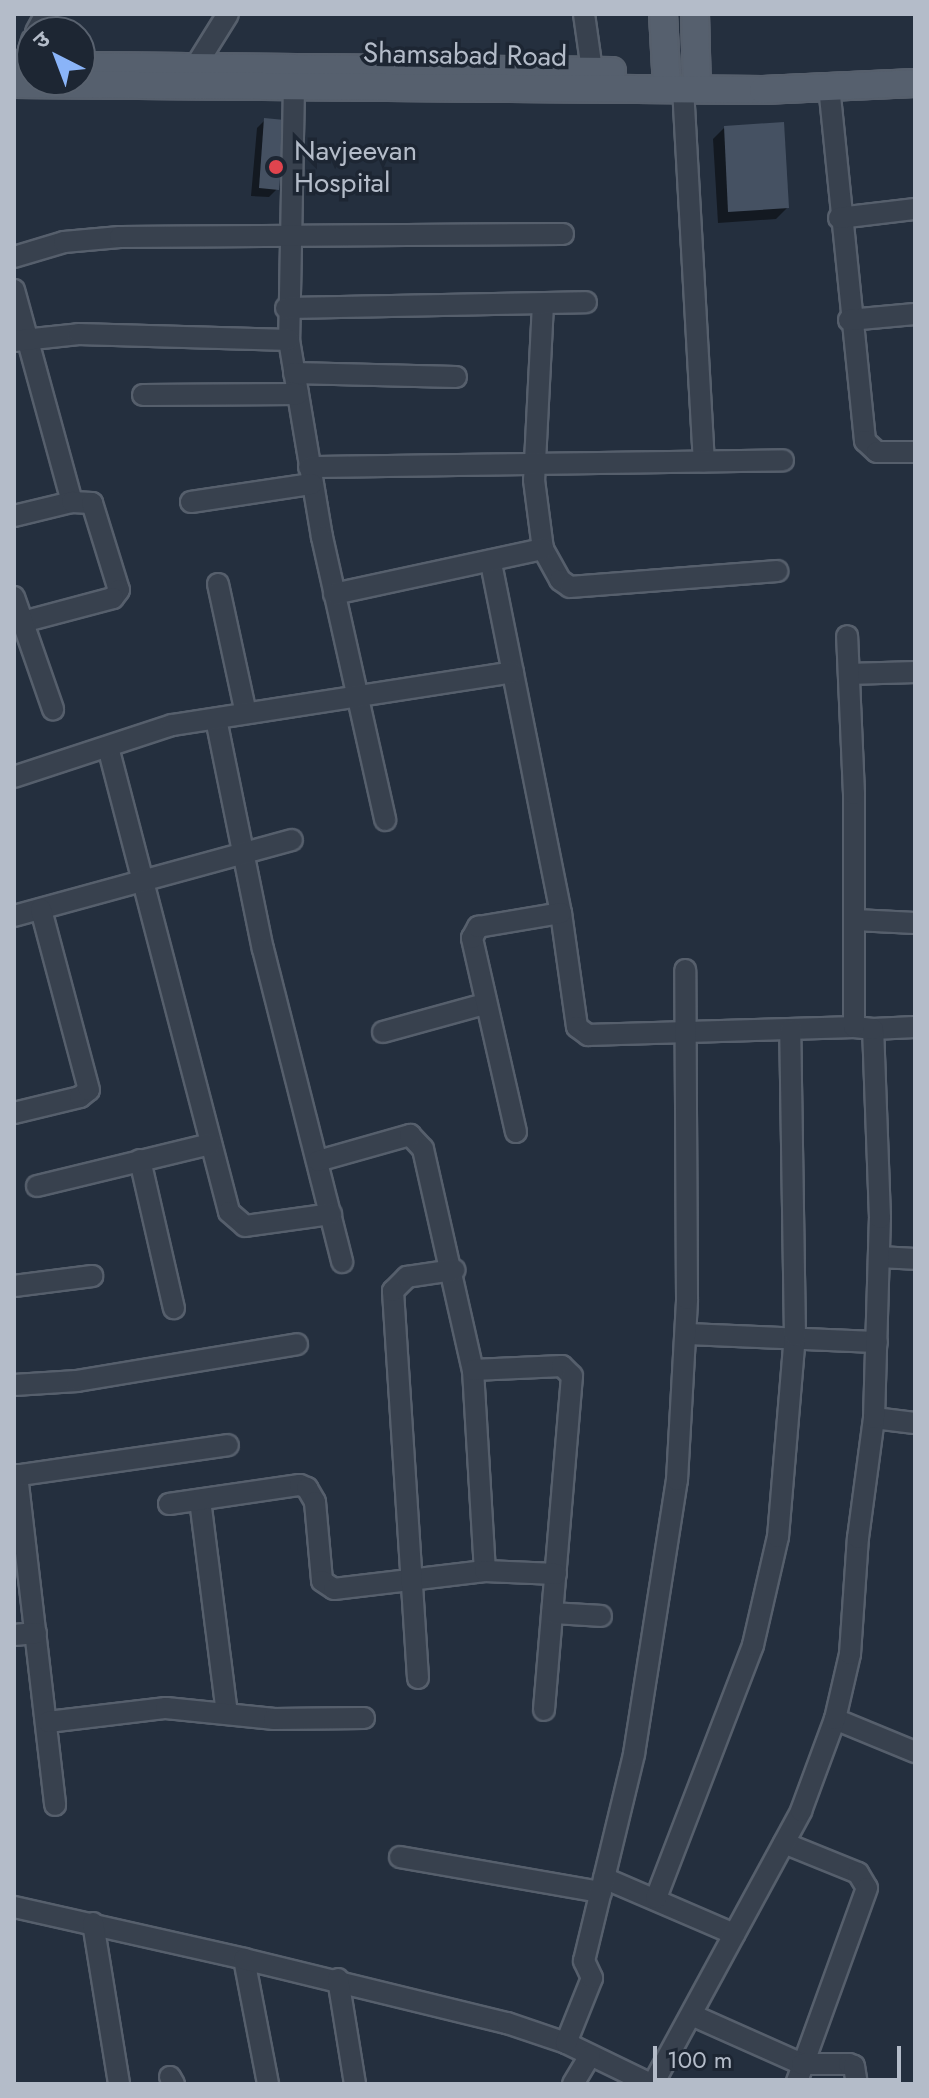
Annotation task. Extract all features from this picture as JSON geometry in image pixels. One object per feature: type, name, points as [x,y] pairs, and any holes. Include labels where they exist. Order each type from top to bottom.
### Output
[{"type":"main road","points":[[663,14],[682,82]]},
{"type":"main road","points":[[682,82],[695,14]]},
{"type":"main road","name":"Shamsabad Road","points":[[96,66],[592,70],[682,82],[915,67]]},
{"type":"main road","name":"Shamsabad Road","points":[[96,70],[294,86],[682,82],[829,86],[915,83]]},
{"type":"street","points":[[195,67],[228,14]]},
{"type":"street","points":[[584,14],[592,70]]},
{"type":"street","points":[[682,82],[704,461]]},
{"type":"street","points":[[294,86],[287,234],[289,340],[334,594],[385,820]]},
{"type":"street","points":[[829,86],[849,320],[865,441],[877,452],[915,452]]},
{"type":"street","points":[[839,218],[915,209]]},
{"type":"street","points":[[14,257],[77,240],[287,234],[563,234]]},
{"type":"street","points":[[14,290],[20,340],[72,502]]},
{"type":"street","points":[[286,308],[586,302]]},
{"type":"street","points":[[543,304],[535,461],[543,549],[560,580],[570,587],[777,571]]},
{"type":"street","points":[[849,320],[915,314]]},
{"type":"street","points":[[20,340],[79,334],[289,340]]},
{"type":"street","points":[[143,395],[456,377]]},
{"type":"street","points":[[191,502],[311,475],[535,461],[783,460]]},
{"type":"street","points":[[14,516],[72,502],[95,508],[118,593],[23,622]]},
{"type":"street","points":[[334,594],[491,563],[543,549]]},
{"type":"street","points":[[491,563],[561,913],[575,1017],[583,1032],[684,1033],[915,1027]]},
{"type":"street","points":[[218,584],[246,713]]},
{"type":"street","points":[[14,597],[53,709]]},
{"type":"street","points":[[14,1907],[338,1979],[566,2043],[652,2084],[694,2016],[784,1843],[835,1719],[850,1654],[858,1538],[874,1418],[879,1257],[855,920],[847,636]]},
{"type":"street","points":[[14,777],[160,728],[513,672]]},
{"type":"street","points":[[849,674],[915,672]]},
{"type":"street","points":[[216,719],[242,852],[342,1262]]},
{"type":"street","points":[[108,747],[139,881],[229,1212],[245,1226],[331,1214]]},
{"type":"street","points":[[14,916],[292,840]]},
{"type":"street","points":[[14,1113],[80,1097],[89,1090],[41,909]]},
{"type":"street","points":[[516,1132],[485,1004],[474,930],[561,913]]},
{"type":"street","points":[[855,920],[915,923]]},
{"type":"street","points":[[566,2043],[592,1978],[584,1961],[634,1754],[677,1480],[686,1334],[685,970]]},
{"type":"street","points":[[383,1032],[485,1004]]},
{"type":"street","points":[[656,1898],[753,1645],[778,1537],[795,1336],[790,1030]]},
{"type":"street","points":[[318,1161],[410,1135],[417,1139],[454,1270],[473,1370],[485,1571]]},
{"type":"street","points":[[37,1186],[211,1144]]},
{"type":"street","points":[[140,1160],[174,1308]]},
{"type":"street","points":[[879,1257],[915,1259]]},
{"type":"street","points":[[418,1678],[393,1291],[407,1277],[454,1270]]},
{"type":"street","points":[[14,1286],[92,1276]]},
{"type":"street","points":[[686,1334],[795,1336],[877,1342]]},
{"type":"street","points":[[14,1385],[77,1381],[297,1344]]},
{"type":"street","points":[[473,1370],[562,1366],[572,1376],[544,1710]]},
{"type":"street","points":[[874,1418],[915,1423]]},
{"type":"street","points":[[55,1805],[48,1722],[16,1475],[228,1445]]},
{"type":"street","points":[[169,1504],[300,1485],[315,1502],[320,1572],[327,1587],[412,1581],[485,1571],[556,1574]]},
{"type":"street","points":[[200,1500],[227,1713]]},
{"type":"street","points":[[552,1613],[601,1616]]},
{"type":"street","points":[[14,1635],[36,1633]]},
{"type":"street","points":[[48,1722],[166,1708],[364,1718]]},
{"type":"street","points":[[835,1719],[915,1752]]},
{"type":"street","points":[[784,1843],[858,1873],[867,1888],[799,2074]]},
{"type":"street","points":[[400,1857],[603,1885],[656,1898],[734,1934]]},
{"type":"street","points":[[93,1923],[119,2084]]},
{"type":"street","points":[[244,1959],[268,2084]]},
{"type":"street","points":[[338,1979],[355,2084]]},
{"type":"street","points":[[694,2016],[799,2074],[849,2064],[854,2066],[857,2084]]},
{"type":"street","points":[[573,2084],[590,2056]]},
{"type":"building","points":[[264,118],[285,120],[279,190],[259,188]]},
{"type":"building","points":[[784,122],[789,208],[728,212],[724,126]]},
{"type":"place","name":"Navjeevan Hospital","points":[[276,167]]}]
